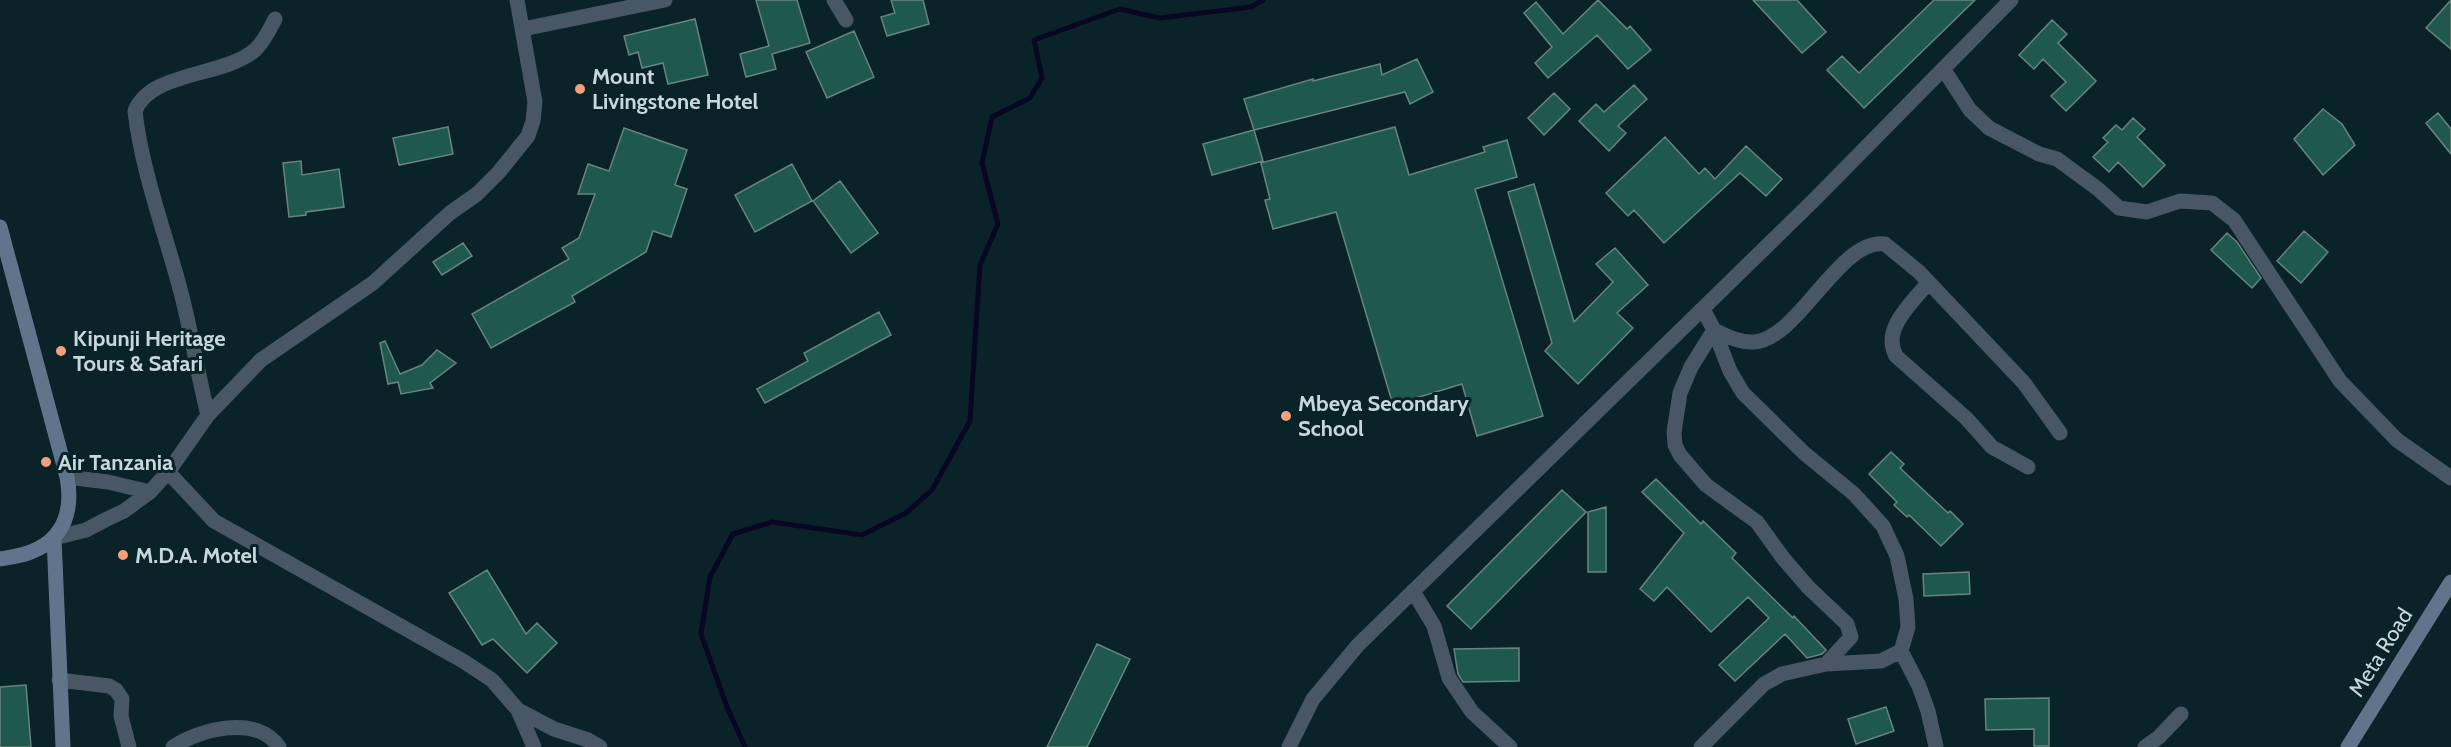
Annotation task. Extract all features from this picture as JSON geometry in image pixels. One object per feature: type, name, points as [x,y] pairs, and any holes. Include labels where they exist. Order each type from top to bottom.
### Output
[{"type":"street","points":[[0,559],[32,552],[54,538],[86,530],[124,511],[150,492],[208,415],[261,360],[374,283],[450,213],[477,194],[499,172],[528,136],[534,121],[535,102],[517,0]]},
{"type":"street","points":[[523,29],[665,0]]},
{"type":"street","points":[[834,0],[846,20]]},
{"type":"street","points":[[1289,747],[1313,699],[1358,645],[1703,309],[1944,70],[2011,0]]},
{"type":"street","points":[[208,415],[180,287],[157,209],[135,111],[139,101],[158,87],[230,63],[256,50],[275,19]]},
{"type":"street","points":[[1944,70],[1970,110],[1989,128],[2039,153],[2057,159],[2090,182],[2119,207],[2147,213],[2180,201],[2212,203],[2234,220],[2340,381],[2397,440],[2451,478]]},
{"type":"street","points":[[0,227],[67,477],[70,507],[67,518],[54,538],[63,747]]},
{"type":"street","points":[[1714,330],[1745,342],[1765,340],[1787,326],[1810,298],[1851,258],[1879,243],[1892,248],[1929,283],[2024,383],[2060,433]]},
{"type":"street","points":[[1929,283],[1900,317],[1891,336],[1890,346],[1896,356],[1966,418],[1992,447],[2028,467]]},
{"type":"street","points":[[1703,309],[1730,371],[1743,393],[1804,453],[1854,494],[1883,526],[1897,556],[1906,599],[1908,627],[1901,651],[1919,686],[1928,711],[1936,747]]},
{"type":"street","points":[[1714,330],[1691,367],[1680,393],[1674,432],[1675,445],[1680,455],[1706,485],[1757,522],[1789,565],[1847,624],[1851,637],[1849,642],[1826,664]]},
{"type":"street","points":[[168,471],[214,521],[463,661],[492,680],[518,710],[534,747]]},
{"type":"street","points":[[67,477],[108,482],[150,492]]},
{"type":"street","name":"Meta Road","points":[[2348,747],[2451,582]]},
{"type":"street","points":[[1413,591],[1434,626],[1449,678],[1472,712],[1510,747]]},
{"type":"street","points":[[1701,747],[1764,684],[1782,674],[1826,664],[1881,661],[1901,651]]},
{"type":"street","points":[[59,680],[109,686],[116,690],[122,699],[121,716],[129,747]]},
{"type":"street","points":[[518,710],[554,729],[588,740],[600,747]]},
{"type":"street","points":[[2145,747],[2159,737],[2181,714]]},
{"type":"street","points":[[172,747],[188,738],[224,729],[249,727],[275,741],[279,747]]},
{"type":"building","points":[[756,0],[797,0],[810,43],[772,54],[776,69],[746,77],[740,54],[769,46]]},
{"type":"building","points":[[891,0],[923,0],[929,24],[887,36],[881,17],[895,13]]},
{"type":"building","points":[[1598,0],[1627,29],[1630,26],[1651,50],[1628,69],[1597,35],[1548,78],[1535,63],[1552,47],[1524,13],[1536,2],[1563,34]]},
{"type":"building","points":[[1753,0],[1797,0],[1826,32],[1802,53]]},
{"type":"building","points":[[1934,0],[1975,0],[1864,108],[1827,70],[1842,56],[1859,73]]},
{"type":"building","points":[[2451,0],[2451,49],[2426,28]]},
{"type":"building","points":[[695,19],[708,75],[668,84],[663,63],[642,68],[638,52],[629,55],[624,36]]},
{"type":"building","points":[[2052,20],[2067,34],[2058,43],[2096,81],[2066,111],[2051,96],[2066,82],[2043,59],[2034,69],[2019,55]]},
{"type":"building","points":[[854,31],[874,77],[827,98],[806,52]]},
{"type":"building","points":[[1417,59],[1433,92],[1410,104],[1405,92],[1254,130],[1244,99],[1313,79],[1313,81],[1380,64],[1382,75]]},
{"type":"building","points":[[1634,85],[1647,99],[1618,126],[1626,133],[1609,151],[1579,121],[1596,104],[1604,112]]},
{"type":"building","points":[[1554,93],[1570,109],[1544,135],[1528,118]]},
{"type":"building","points":[[2323,109],[2342,124],[2355,145],[2323,175],[2294,139]]},
{"type":"building","points":[[2438,113],[2451,129],[2451,154],[2426,123]]},
{"type":"building","points":[[2133,118],[2145,129],[2137,137],[2165,165],[2143,187],[2118,162],[2109,172],[2093,157],[2108,142],[2103,138],[2116,125],[2122,130]]},
{"type":"building","points":[[448,127],[453,154],[399,165],[393,138]]},
{"type":"building","points":[[1395,127],[1409,175],[1485,152],[1483,147],[1507,140],[1517,177],[1475,189],[1543,416],[1477,436],[1462,384],[1393,405],[1336,212],[1273,229],[1265,200],[1270,199],[1261,163]]},
{"type":"building","points":[[624,128],[687,150],[675,185],[687,189],[671,237],[653,231],[646,252],[572,296],[575,302],[491,348],[472,314],[569,259],[562,248],[579,238],[595,194],[578,194],[588,164],[609,171]]},
{"type":"building","points":[[1254,130],[1263,161],[1212,175],[1203,144]]},
{"type":"building","points":[[1665,137],[1699,174],[1705,168],[1715,179],[1746,146],[1782,179],[1766,196],[1740,173],[1664,243],[1634,210],[1628,216],[1606,193]]},
{"type":"building","points":[[301,161],[302,175],[339,169],[344,207],[306,212],[306,215],[289,217],[283,163]]},
{"type":"building","points":[[792,164],[812,201],[755,232],[735,195]]},
{"type":"building","points":[[840,181],[878,233],[851,253],[813,201]]},
{"type":"building","points":[[1534,184],[1574,322],[1613,282],[1596,264],[1615,248],[1648,285],[1617,313],[1633,328],[1578,384],[1545,351],[1552,343],[1508,192]]},
{"type":"building","points":[[2304,231],[2328,252],[2301,283],[2277,261]]},
{"type":"building","points":[[2227,233],[2237,242],[2261,278],[2252,288],[2211,250]]},
{"type":"building","points":[[463,243],[472,256],[442,275],[433,262]]},
{"type":"building","points":[[879,312],[891,335],[765,403],[757,389],[808,361],[804,353]]},
{"type":"building","points":[[385,341],[400,374],[422,365],[437,350],[456,363],[430,383],[433,388],[401,394],[398,382],[388,384],[380,343]]},
{"type":"building","points":[[1891,452],[1904,464],[1900,468],[1963,524],[1941,546],[1909,515],[1907,517],[1894,505],[1897,502],[1869,474]]},
{"type":"building","points":[[1656,479],[1701,524],[1703,521],[1736,553],[1732,558],[1793,618],[1794,616],[1826,650],[1822,654],[1807,658],[1785,634],[1735,681],[1719,665],[1769,618],[1748,597],[1711,632],[1667,587],[1654,601],[1640,589],[1684,533],[1642,492]]},
{"type":"building","points":[[1562,490],[1586,512],[1471,629],[1447,606]]},
{"type":"building","points":[[1606,507],[1606,572],[1588,572],[1588,512]]},
{"type":"building","points":[[487,570],[526,634],[537,623],[557,643],[527,673],[493,639],[482,645],[449,593]]},
{"type":"building","points":[[1969,572],[1970,594],[1924,596],[1923,574]]},
{"type":"building","points":[[1097,644],[1130,659],[1087,747],[1047,747]]},
{"type":"building","points":[[1519,648],[1519,681],[1463,682],[1458,674],[1454,649]]},
{"type":"building","points":[[26,685],[31,747],[0,747],[0,687]]},
{"type":"building","points":[[2049,698],[2049,746],[2034,746],[2034,729],[1986,730],[1985,699]]},
{"type":"building","points":[[1886,707],[1894,731],[1856,744],[1848,719]]},
{"type":"waterway","points":[[745,747],[727,707],[701,634],[710,577],[733,534],[772,522],[862,535],[906,513],[932,490],[970,421],[980,265],[998,224],[982,163],[992,117],[1030,98],[1042,78],[1034,40],[1120,9],[1160,18],[1251,7],[1263,0]]},
{"type":"place","name":"Mount Livingstone Hotel","points":[[580,89]]},
{"type":"place","name":"Kipunji Heritage Tours & Safari","points":[[61,351]]},
{"type":"place","name":"Mbeya Secondary School","points":[[1286,416]]},
{"type":"place","name":"Air Tanzania","points":[[46,462]]},
{"type":"place","name":"M.D.A. Motel","points":[[123,555]]}]
